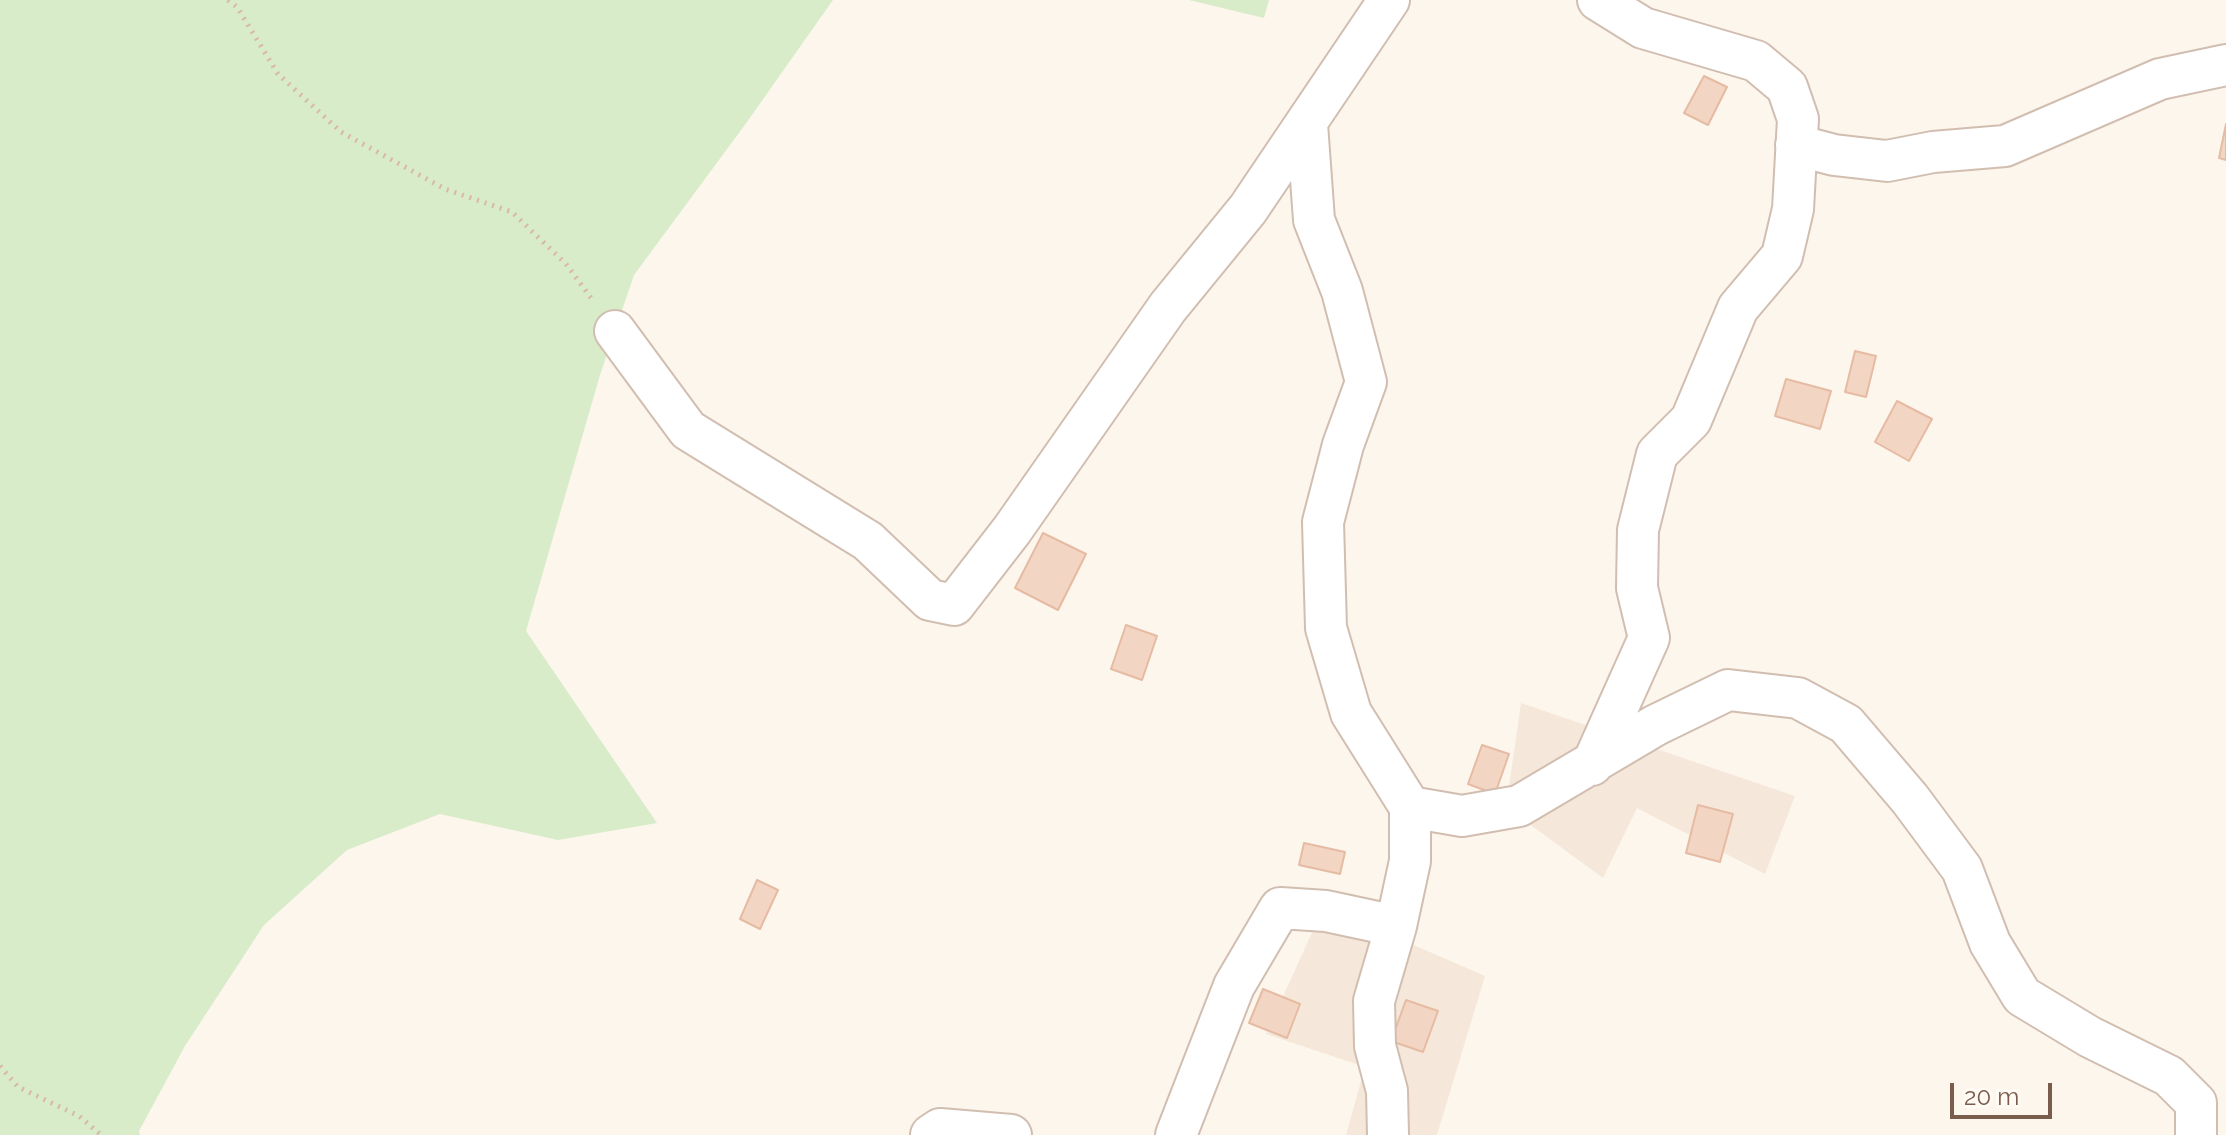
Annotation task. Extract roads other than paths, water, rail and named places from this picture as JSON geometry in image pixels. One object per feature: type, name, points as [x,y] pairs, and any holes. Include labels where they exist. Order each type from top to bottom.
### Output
[{"type":"street","points":[[615,331],[688,430],[868,541],[930,600],[954,605],[1012,530],[1168,307],[1248,209],[1389,0]]},
{"type":"street","points":[[1592,765],[1649,638],[1637,588],[1638,530],[1657,454],[1691,420],[1738,308],[1782,256],[1793,209],[1798,119],[1787,87],[1756,61],[1643,28],[1598,0]]},
{"type":"street","points":[[1796,145],[1834,155],[1887,161],[1933,152],[2005,146],[2160,79],[2226,65]]},
{"type":"street","points":[[1307,124],[1314,220],[1342,291],[1366,382],[1343,445],[1323,522],[1326,628],[1351,713],[1410,807],[1410,861],[1396,926],[1374,1001],[1375,1046],[1387,1091],[1388,1135]]},
{"type":"street","points":[[1410,807],[1462,816],[1519,806],[1656,725],[1728,690],[1798,698],[1846,724],[1910,799],[1962,869],[1990,943],[2022,996],[2090,1037],[2169,1076],[2196,1103],[2196,1135]]},
{"type":"street","points":[[1176,1135],[1234,986],[1280,908],[1326,911],[1396,926]]},
{"type":"street","points":[[931,1135],[940,1129],[1011,1135]]}]
